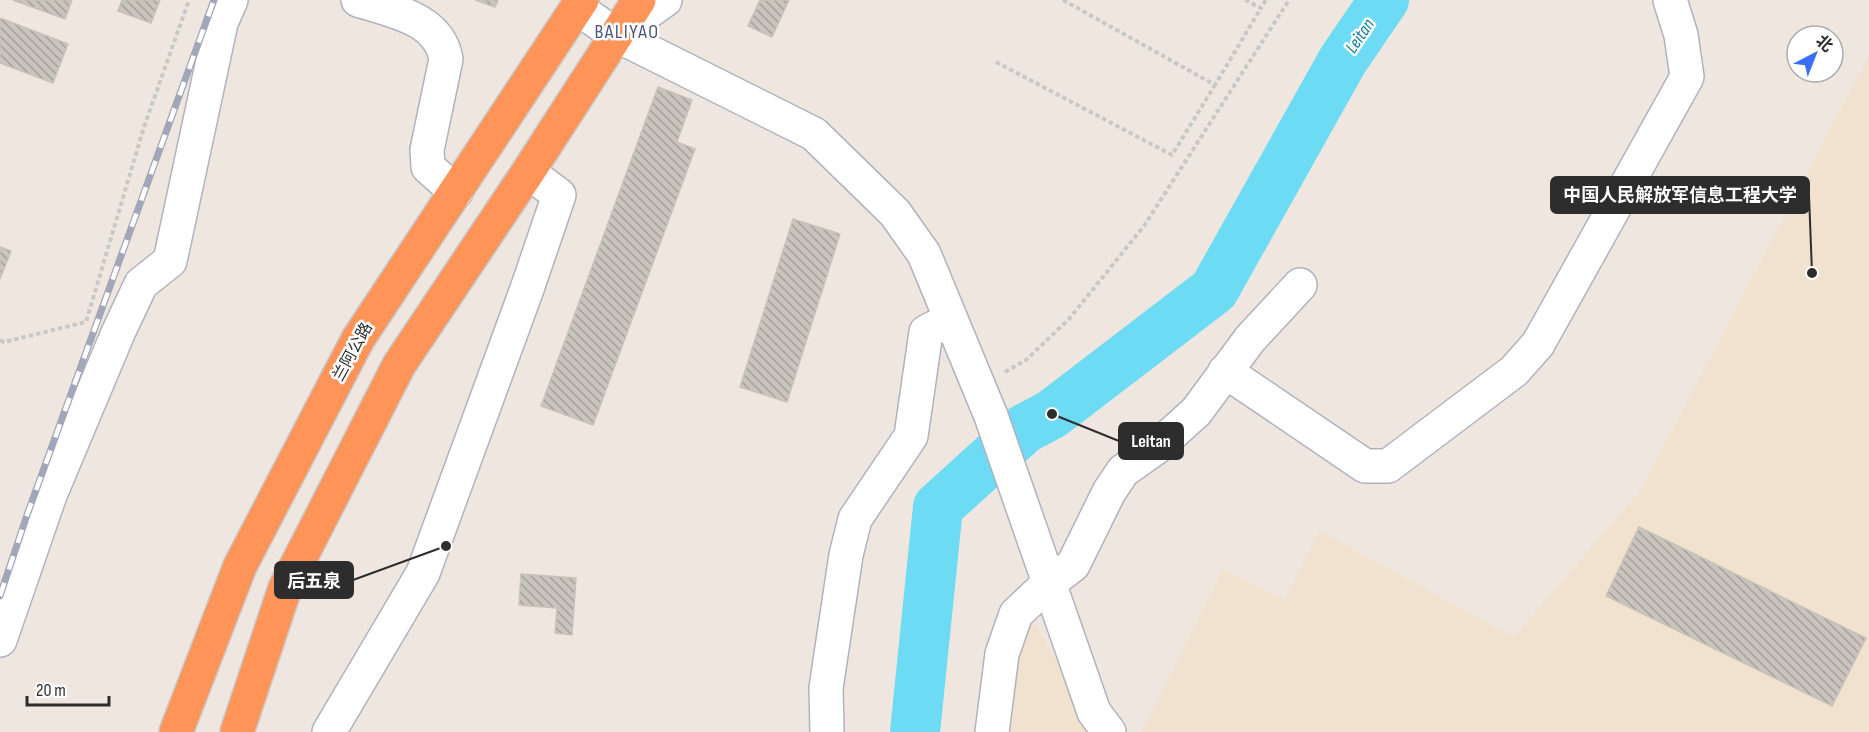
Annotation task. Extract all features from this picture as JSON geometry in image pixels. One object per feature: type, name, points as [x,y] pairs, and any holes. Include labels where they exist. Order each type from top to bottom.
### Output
[{"type":"highway","points":[[237,732],[285,588],[399,364],[528,172],[639,0]]},
{"type":"highway","name":"兰阿公路","points":[[176,732],[240,566],[352,349],[580,4]]},
{"type":"street","points":[[0,640],[50,495],[118,333],[141,284],[170,261],[221,23],[231,0]]},
{"type":"street","points":[[358,0],[414,18],[434,31],[444,46],[446,59],[427,150],[428,167],[456,192]]},
{"type":"street","points":[[616,35],[665,0]]},
{"type":"street","points":[[1225,371],[1365,465],[1388,466],[1514,371],[1538,344],[1687,77],[1681,35],[1670,0]]},
{"type":"street","points":[[580,4],[616,35],[814,134],[895,213],[924,254],[991,416],[1094,711],[1109,732]]},
{"type":"street","points":[[330,732],[423,573],[528,286],[559,195],[528,172]]},
{"type":"street","points":[[992,732],[1002,654],[1016,614],[1049,583],[1073,565],[1109,492],[1123,471],[1157,447],[1196,412],[1250,339],[1300,285]]},
{"type":"street","points":[[827,732],[826,688],[846,555],[855,519],[911,436],[926,332],[951,319]]},
{"type":"path","points":[[0,340],[4,342],[86,322],[144,127],[189,0]]},
{"type":"path","points":[[1063,0],[1215,86]]},
{"type":"path","points":[[1245,0],[1261,8]]},
{"type":"path","points":[[996,62],[1172,155],[1266,0]]},
{"type":"path","points":[[1026,360],[1069,319],[1144,226],[1289,0]]},
{"type":"shaded area","points":[[1869,55],[1869,732],[1142,732],[1223,569],[1285,600],[1319,531],[1514,637],[1640,491]]},
{"type":"shaded area","points":[[1036,624],[1095,732],[999,732],[1019,629]]},
{"type":"building","points":[[13,0],[72,0],[65,19]]},
{"type":"building","points":[[122,0],[160,0],[151,23],[118,11]]},
{"type":"building","points":[[475,0],[498,0],[495,7]]},
{"type":"building","points":[[760,0],[789,0],[772,37],[748,26]]},
{"type":"building","points":[[0,18],[68,44],[53,83],[0,63]]},
{"type":"building","points":[[658,87],[692,100],[677,142],[695,149],[593,425],[541,406]]},
{"type":"building","points":[[793,219],[840,234],[787,402],[740,387]]},
{"type":"building","points":[[0,247],[11,251],[0,279]]},
{"type":"building","points":[[1639,527],[1866,638],[1832,706],[1606,596]]},
{"type":"building","points":[[521,574],[576,578],[572,635],[555,633],[557,608],[519,605]]},
{"type":"waterway","name":"Leitan","points":[[915,732],[938,507],[1024,429],[1052,414],[1214,290],[1343,60],[1384,0]]},
{"type":"railway","points":[[0,596],[27,515],[214,0]]},
{"type":"place","name":"中国人民解放军信息工程大学","points":[[1812,273]]},
{"type":"place","name":"Leitan","points":[[1052,414]]},
{"type":"place","name":"后五泉","points":[[446,546]]},
{"type":"district","name":"BALIYAO","points":[[627,32]]}]
